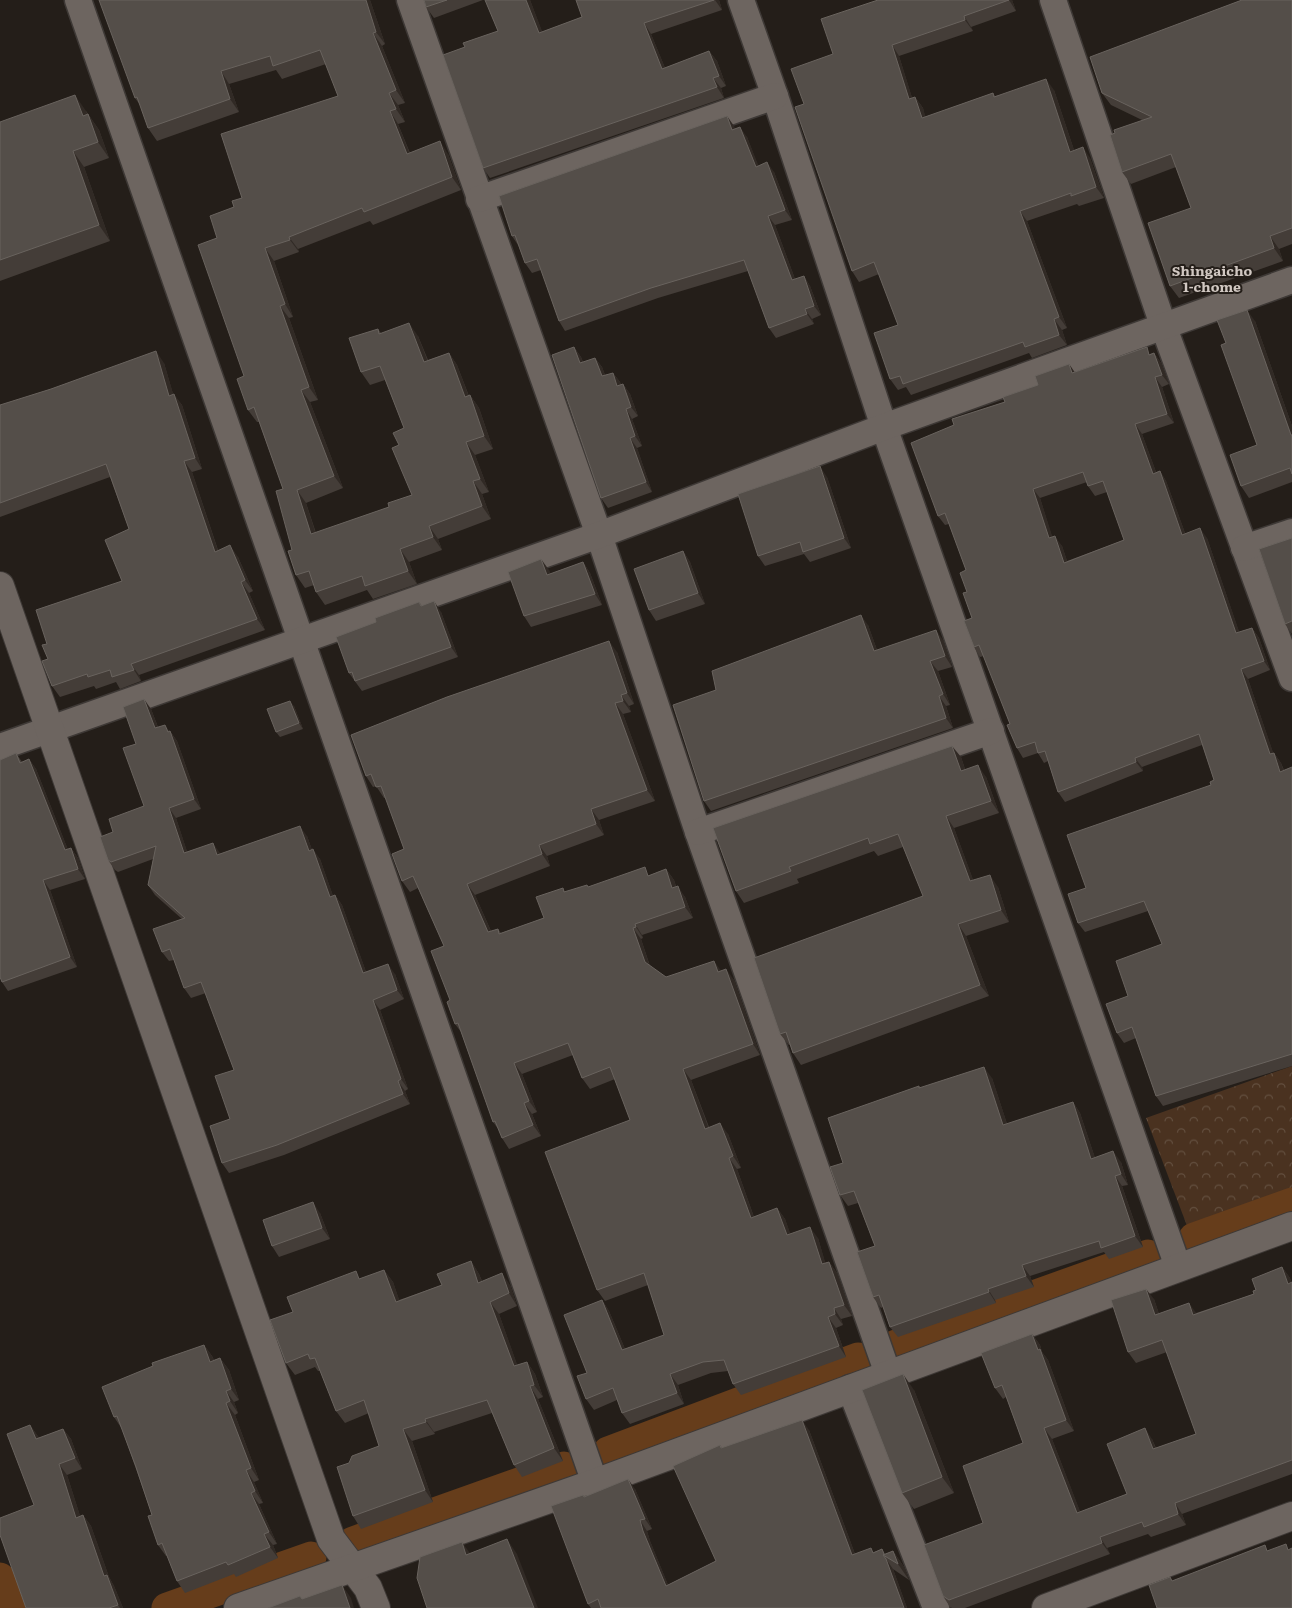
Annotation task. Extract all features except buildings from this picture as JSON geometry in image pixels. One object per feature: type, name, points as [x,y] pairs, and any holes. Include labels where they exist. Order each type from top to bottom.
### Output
[{"type":"street","points":[[78,0],[595,1483]]},
{"type":"street","points":[[410,0],[479,200],[599,535],[698,832],[888,1374]]},
{"type":"street","points":[[741,0],[775,96],[884,427],[1178,1267]]},
{"type":"street","points":[[1053,0],[1163,325],[1292,678]]},
{"type":"street","points":[[479,200],[775,96]]},
{"type":"street","points":[[0,746],[599,535],[884,427],[1292,280]]},
{"type":"street","points":[[1244,548],[1292,532]]},
{"type":"street","points":[[0,586],[331,1539],[368,1588],[376,1608]]},
{"type":"street","points":[[698,832],[991,731]]},
{"type":"street","points":[[238,1608],[595,1483],[1292,1226]]},
{"type":"street","points":[[850,1388],[936,1608]]},
{"type":"street","points":[[1046,1608],[1292,1516]]},
{"type":"green space","points":[[1292,1066],[1292,1196],[1189,1231],[1146,1118]]},
{"type":"waterway","points":[[1194,1238],[1292,1203]]},
{"type":"waterway","points":[[896,1345],[1148,1255]]},
{"type":"waterway","points":[[608,1452],[858,1358]]},
{"type":"waterway","points":[[353,1542],[564,1467]]},
{"type":"waterway","points":[[167,1608],[311,1557]]},
{"type":"waterway","points":[[0,1578],[10,1608]]},
{"type":"district","name":"Shingaicho 1-chome","points":[[1212,278]]}]
